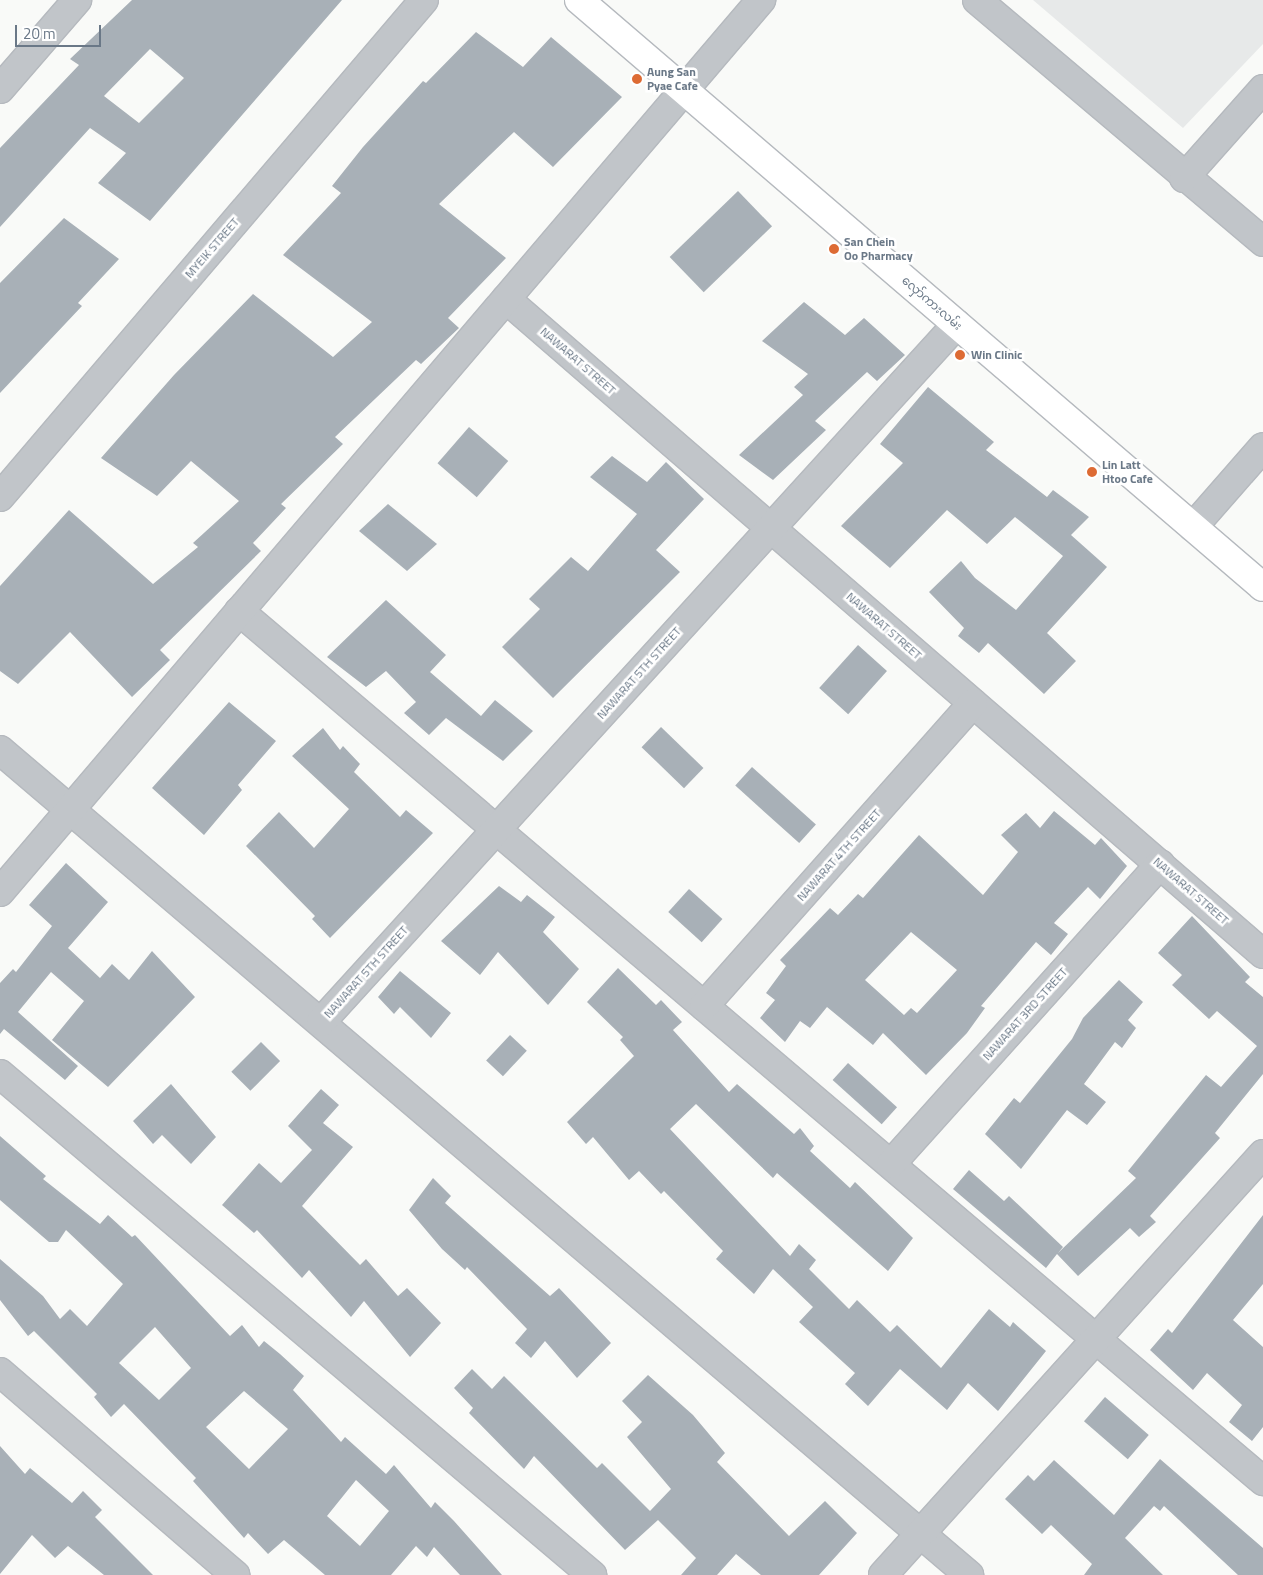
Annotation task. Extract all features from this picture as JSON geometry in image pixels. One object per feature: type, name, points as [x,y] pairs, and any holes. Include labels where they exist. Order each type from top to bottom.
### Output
[{"type":"main road","name":"လှော်ကားလမ်း","points":[[579,0],[1263,587]]},
{"type":"street","points":[[0,90],[77,0]]},
{"type":"street","name":"MYEIK STREET","points":[[0,497],[424,0]]},
{"type":"street","points":[[0,892],[762,0]]},
{"type":"street","points":[[977,0],[1184,178],[1263,242]]},
{"type":"street","points":[[1184,178],[1263,89]]},
{"type":"street","name":"NAWARAT STREET","points":[[506,299],[1263,954]]},
{"type":"street","name":"NAWARAT 5TH STREET","points":[[321,1022],[957,324]]},
{"type":"street","points":[[1193,527],[1263,447]]},
{"type":"street","points":[[239,611],[1263,1481]]},
{"type":"street","name":"NAWARAT 4TH STREET","points":[[704,1006],[973,703]]},
{"type":"street","points":[[0,750],[71,808],[969,1575]]},
{"type":"street","name":"NAWARAT 3RD STREET","points":[[891,1164],[1160,864]]},
{"type":"street","points":[[0,1074],[592,1575]]},
{"type":"street","points":[[883,1575],[1263,1154]]},
{"type":"street","points":[[0,1372],[235,1575]]},
{"type":"shaded area","points":[[1033,0],[1263,0],[1263,44],[1183,128]]},
{"type":"building","points":[[132,0],[342,0],[150,221],[98,183],[126,153],[90,128],[0,227],[0,148],[79,65],[70,59]],"holes":[[[150,49],[184,78],[139,123],[104,96]]]},
{"type":"building","points":[[476,32],[523,67],[551,37],[622,97],[553,167],[514,132],[439,204],[506,258],[448,318],[459,328],[421,364],[416,360],[335,437],[343,444],[281,504],[286,508],[253,543],[261,551],[160,650],[170,660],[132,697],[70,632],[18,684],[0,671],[0,586],[69,510],[153,584],[198,547],[193,543],[239,501],[191,461],[157,496],[101,458],[174,375],[253,294],[333,357],[372,322],[283,255],[341,193],[332,186],[363,147],[423,81],[426,83]]},
{"type":"building","points":[[738,191],[772,226],[704,292],[670,257]]},
{"type":"building","points":[[64,218],[119,259],[78,303],[82,306],[0,393],[0,283]]},
{"type":"building","points":[[804,302],[845,335],[864,318],[905,355],[877,381],[867,372],[815,421],[826,430],[773,480],[739,455],[803,395],[794,387],[808,374],[762,341]]},
{"type":"building","points":[[928,387],[994,442],[986,450],[1047,497],[1053,490],[1089,517],[1071,535],[1107,567],[1047,633],[1076,661],[1044,694],[988,643],[979,653],[958,636],[964,628],[929,592],[961,561],[975,578],[1016,610],[1063,556],[1015,517],[987,544],[947,510],[890,568],[841,526],[903,463],[880,444]]},
{"type":"building","points":[[469,427],[508,461],[477,497],[438,463]]},
{"type":"building","points":[[612,456],[647,482],[666,462],[704,499],[656,550],[680,572],[553,698],[502,647],[540,609],[529,599],[571,557],[588,571],[637,514],[590,477]]},
{"type":"building","points":[[388,504],[437,544],[407,571],[359,531]]},
{"type":"building","points":[[386,600],[446,655],[430,672],[481,716],[495,700],[533,731],[503,761],[446,718],[429,735],[404,713],[416,702],[386,671],[366,687],[327,657]]},
{"type":"building","points":[[858,645],[887,671],[848,714],[819,688]]},
{"type":"building","points":[[229,702],[276,741],[238,785],[242,790],[204,835],[152,788]]},
{"type":"building","points":[[661,727],[703,768],[684,788],[642,747]]},
{"type":"building","points":[[323,728],[340,750],[343,746],[360,764],[354,772],[400,817],[406,810],[433,833],[330,938],[312,919],[315,916],[246,846],[279,812],[314,848],[349,809],[292,756]]},
{"type":"building","points":[[752,767],[816,825],[799,843],[735,786]]},
{"type":"building","points":[[1054,811],[1095,845],[1101,838],[1127,866],[1100,899],[1088,887],[1054,923],[1068,934],[1051,955],[1036,942],[981,1006],[985,1008],[967,1033],[926,1075],[883,1033],[873,1045],[827,1007],[810,1028],[800,1021],[785,1042],[760,1018],[775,1000],[766,993],[786,966],[780,960],[830,908],[838,915],[858,894],[863,898],[919,835],[983,895],[1018,852],[1001,835],[1026,813],[1040,828]],"holes":[[[911,932],[957,970],[917,1013],[911,1008],[904,1015],[865,980]]]},
{"type":"building","points":[[66,863],[108,902],[68,948],[100,978],[112,964],[129,980],[152,951],[195,997],[108,1087],[52,1040],[84,1001],[51,972],[18,1012],[78,1066],[65,1080],[4,1029],[0,1034],[0,983],[13,969],[16,972],[52,926],[29,905]]},
{"type":"building","points":[[499,886],[521,902],[527,895],[555,917],[543,932],[579,969],[548,1005],[498,952],[480,975],[441,941]]},
{"type":"building","points":[[689,889],[722,919],[702,942],[668,912]]},
{"type":"building","points":[[1192,916],[1250,977],[1245,982],[1263,997],[1263,1074],[1215,1133],[1220,1138],[1150,1216],[1156,1222],[1139,1237],[1130,1228],[1078,1276],[1057,1254],[1046,1268],[953,1189],[969,1170],[1004,1201],[1009,1196],[1063,1247],[1058,1253],[1136,1178],[1128,1171],[1206,1075],[1221,1087],[1257,1046],[1217,1011],[1209,1019],[1172,985],[1182,975],[1158,953]]},
{"type":"building","points":[[618,968],[656,1005],[661,1000],[682,1022],[673,1030],[729,1092],[737,1084],[794,1134],[800,1128],[814,1146],[810,1151],[850,1188],[855,1182],[913,1238],[888,1271],[777,1173],[773,1178],[696,1104],[670,1129],[790,1256],[799,1244],[816,1260],[809,1269],[849,1309],[857,1300],[890,1332],[897,1325],[941,1368],[989,1309],[1010,1327],[1013,1322],[1046,1351],[998,1411],[968,1383],[947,1410],[900,1369],[868,1406],[845,1384],[855,1373],[799,1322],[813,1307],[773,1269],[754,1294],[716,1259],[723,1251],[664,1191],[661,1194],[639,1171],[629,1180],[593,1137],[586,1144],[567,1122],[634,1056],[620,1040],[623,1037],[587,1002]]},
{"type":"building","points":[[400,971],[451,1013],[431,1038],[400,1007],[394,1014],[378,997]]},
{"type":"building","points":[[1119,980],[1143,1002],[1128,1020],[1136,1028],[1122,1048],[1115,1042],[1084,1084],[1106,1102],[1087,1125],[1067,1110],[1021,1169],[985,1134],[1014,1098],[1020,1103],[1072,1039],[1083,1018]]},
{"type":"building","points":[[510,1035],[527,1051],[503,1076],[486,1061]]},
{"type":"building","points":[[261,1042],[280,1061],[250,1091],[231,1072]]},
{"type":"building","points":[[848,1063],[897,1107],[882,1124],[833,1080]]},
{"type":"building","points":[[171,1084],[216,1137],[191,1164],[162,1135],[153,1144],[133,1121]]},
{"type":"building","points":[[321,1089],[339,1105],[323,1123],[353,1147],[302,1206],[360,1265],[366,1259],[398,1296],[407,1288],[441,1323],[410,1357],[364,1301],[351,1317],[309,1270],[302,1278],[257,1230],[254,1233],[222,1205],[259,1163],[281,1183],[312,1150],[288,1126]]},
{"type":"building","points":[[0,1136],[46,1176],[43,1179],[100,1224],[108,1215],[132,1237],[135,1235],[230,1336],[242,1325],[259,1347],[264,1341],[280,1354],[304,1376],[293,1390],[341,1442],[345,1437],[386,1474],[394,1465],[431,1508],[435,1502],[502,1575],[460,1575],[434,1547],[427,1557],[416,1546],[391,1575],[325,1575],[284,1540],[268,1554],[248,1533],[244,1538],[193,1481],[196,1478],[124,1404],[111,1417],[94,1397],[97,1394],[34,1331],[28,1336],[0,1300],[0,1259],[43,1296],[60,1319],[70,1309],[87,1326],[123,1284],[66,1230],[58,1242],[49,1242],[0,1200]],"holes":[[[155,1327],[191,1368],[159,1400],[119,1363]],[[244,1391],[288,1429],[249,1469],[206,1427]],[[356,1480],[389,1511],[360,1546],[327,1516]]]},
{"type":"building","points":[[433,1178],[451,1196],[445,1203],[550,1296],[559,1288],[611,1343],[577,1378],[545,1341],[531,1358],[515,1343],[527,1329],[467,1267],[465,1270],[442,1249],[409,1210]]},
{"type":"building","points":[[1263,1215],[1263,1284],[1233,1320],[1263,1347],[1263,1427],[1252,1441],[1229,1422],[1242,1405],[1207,1373],[1193,1390],[1150,1350],[1168,1329],[1172,1333]]},
{"type":"building","points":[[472,1369],[492,1389],[504,1376],[597,1468],[602,1463],[650,1511],[671,1489],[627,1437],[642,1422],[622,1401],[648,1375],[693,1415],[725,1453],[717,1462],[789,1536],[825,1501],[857,1533],[819,1575],[761,1575],[736,1554],[717,1575],[681,1575],[696,1558],[658,1520],[625,1550],[534,1456],[524,1469],[469,1413],[473,1408],[454,1388]]},
{"type":"building","points":[[1105,1397],[1149,1435],[1128,1459],[1084,1421]]},
{"type":"building","points":[[0,1446],[25,1474],[30,1468],[72,1503],[83,1491],[102,1510],[95,1517],[153,1575],[104,1575],[68,1546],[55,1558],[32,1535],[0,1574]]},
{"type":"building","points":[[1160,1459],[1263,1548],[1263,1575],[1238,1575],[1164,1506],[1160,1511],[1154,1506],[1125,1538],[1163,1575],[1084,1575],[1092,1564],[1051,1525],[1042,1534],[1005,1499],[1028,1475],[1034,1481],[1054,1460],[1114,1515]]},
{"type":"place","name":"Aung San Pyae Cafe","points":[[637,79]]},
{"type":"place","name":"San Chein Oo Pharmacy","points":[[834,249]]},
{"type":"place","name":"Win Clinic","points":[[960,355]]},
{"type":"place","name":"Lin Latt Htoo Cafe","points":[[1092,472]]}]
